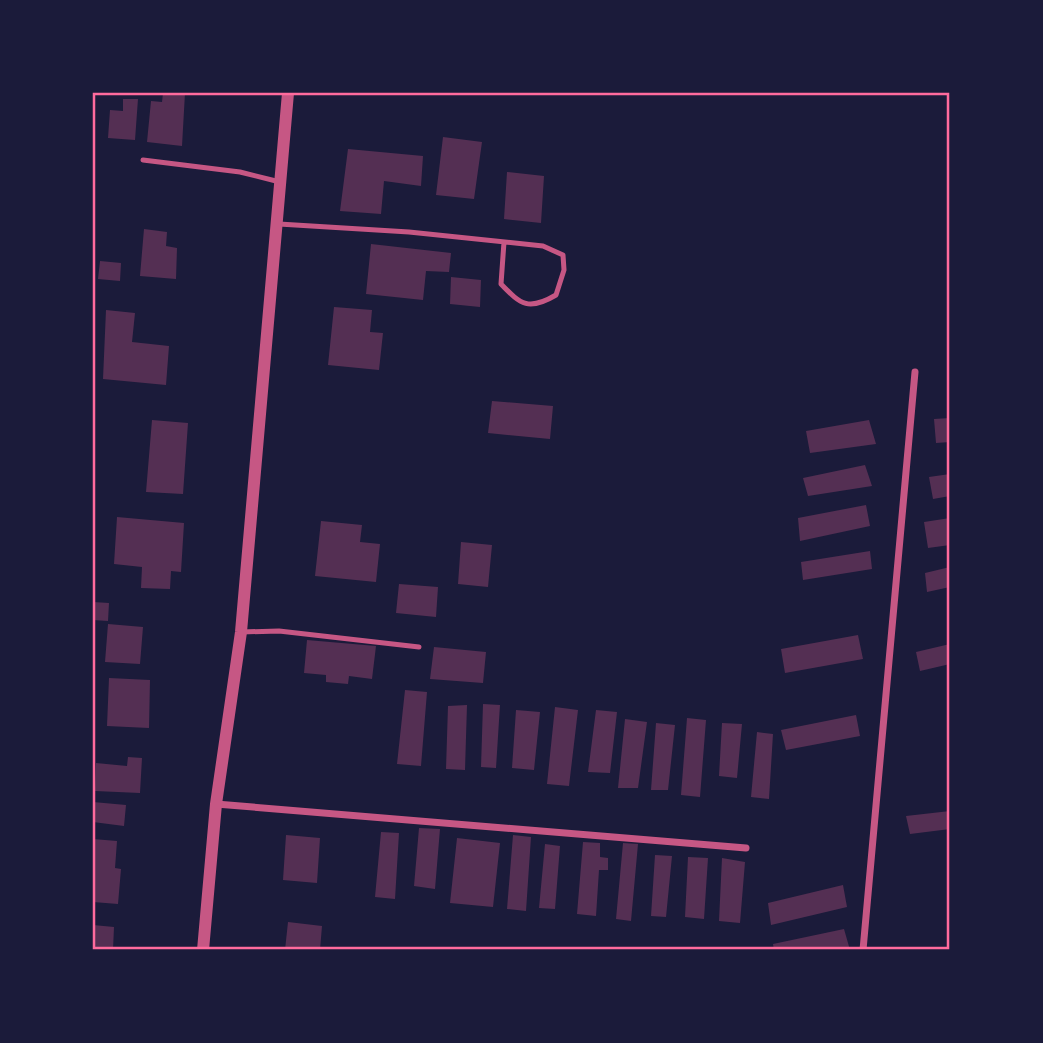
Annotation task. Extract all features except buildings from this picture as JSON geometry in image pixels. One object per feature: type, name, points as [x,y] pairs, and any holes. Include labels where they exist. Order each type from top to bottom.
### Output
[{"type":"street","points":[[203,950],[216,804],[241,632],[288,93]]},
{"type":"street","points":[[863,950],[915,372]]},
{"type":"street","points":[[216,804],[746,848]]},
{"type":"lane","points":[[143,160],[240,172],[280,182]]},
{"type":"lane","points":[[276,223],[505,242],[543,246],[563,255],[564,270],[556,295],[541,304],[524,304],[501,284],[505,242]]},
{"type":"lane","points":[[241,632],[279,631],[419,647]]}]
